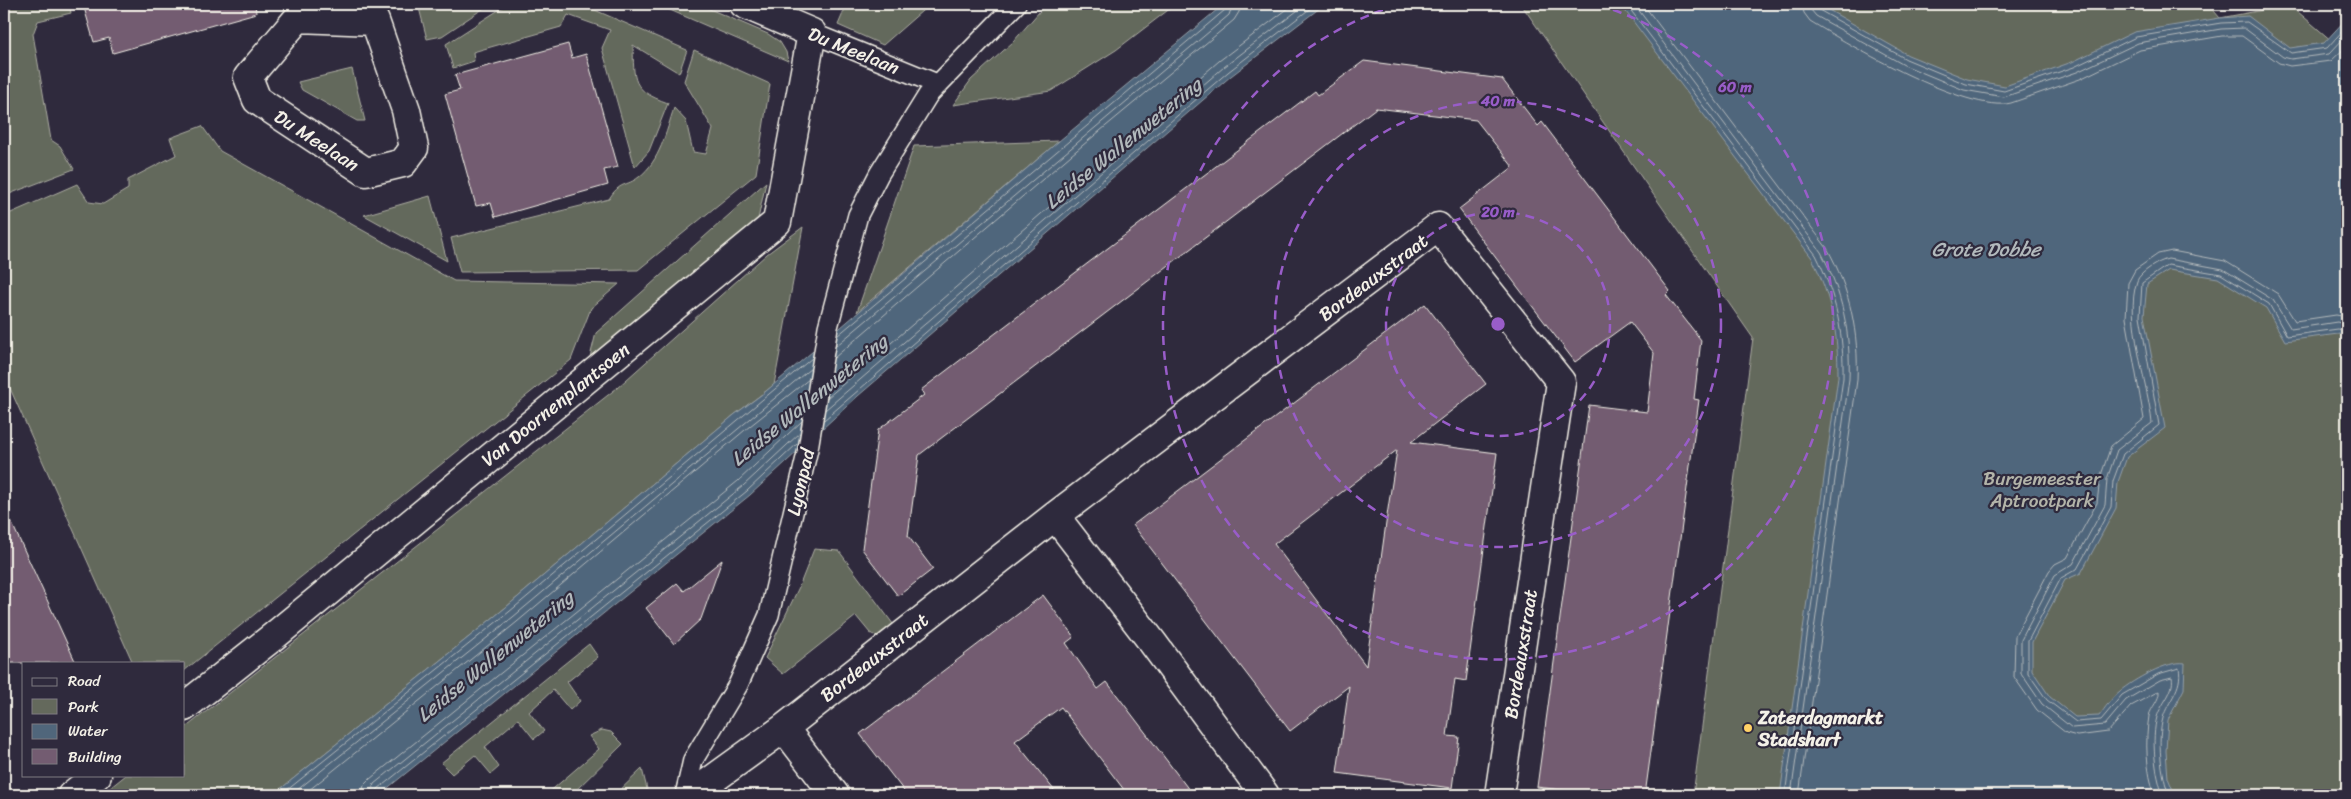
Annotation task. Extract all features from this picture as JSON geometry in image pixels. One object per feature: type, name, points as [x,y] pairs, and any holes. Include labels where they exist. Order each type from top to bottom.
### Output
[{"type":"street","name":"Du Meelaan","points":[[744,4],[812,33]]},
{"type":"street","name":"Du Meelaan","points":[[296,11],[375,21],[406,110],[414,148],[403,163],[366,172],[257,100],[248,77],[296,11]]},
{"type":"street","name":"Van Doornenplantsoen","points":[[185,706],[274,636],[777,222],[812,33]]},
{"type":"street","name":"Bordeauxstraat","points":[[690,795],[784,728],[1055,516],[1438,227],[1560,382],[1499,795]]},
{"type":"street","points":[[1055,516],[1153,643],[1265,795]]},
{"type":"street","points":[[784,728],[835,795]]},
{"type":"street","points":[[72,795],[96,776]]},
{"type":"lane","name":"Lyonpad","points":[[685,795],[693,760],[738,685],[769,615],[808,449],[828,327],[858,215],[879,174],[917,111],[937,84],[1016,4]]},
{"type":"lane","name":"Du Meelaan","points":[[812,33],[937,84]]},
{"type":"green space","points":[[4,4],[69,4],[71,13],[38,21],[33,34],[51,140],[60,146],[74,169],[4,196]]},
{"type":"green space","points":[[418,4],[490,4],[442,36],[427,39]]},
{"type":"green space","points":[[508,4],[581,4],[687,50],[679,73],[633,45],[637,83],[647,94],[668,103],[649,151],[635,167],[602,48],[610,30],[568,15],[561,27],[473,52],[474,61],[453,68],[446,44]]},
{"type":"green space","points":[[656,4],[698,4],[768,34],[780,42],[786,52],[788,61]]},
{"type":"green space","points":[[847,4],[930,4],[883,45],[838,25]]},
{"type":"green space","points":[[1046,4],[1176,4],[1116,50],[1051,91],[953,105],[971,80],[1013,42]]},
{"type":"green space","name":"Grote Dobbe","points":[[1521,4],[2208,4],[2220,18],[2290,5],[2347,54],[2347,795],[1693,795],[1753,338]]},
{"type":"green space","points":[[694,50],[770,84],[756,174],[638,270],[460,272],[451,238],[609,199],[616,189],[639,177],[652,163],[657,154],[674,108],[686,121],[693,152],[706,154],[713,129],[684,81]]},
{"type":"green space","points":[[352,69],[365,121],[357,121],[302,90],[298,82]]},
{"type":"green space","points":[[202,126],[220,151],[454,281],[619,284],[591,308],[571,360],[185,670],[185,662],[133,662],[4,375],[4,216],[77,184],[89,202],[103,204],[128,189],[128,180],[176,155],[170,138]]},
{"type":"green space","points":[[1059,141],[857,312],[914,146]]},
{"type":"green space","points":[[766,182],[758,219],[590,357],[596,333]]},
{"type":"green space","points":[[430,196],[447,261],[364,215]]},
{"type":"green space","points":[[803,227],[774,385],[734,415],[505,608],[273,795],[101,795],[125,776],[185,776],[185,728],[617,388],[767,254]]},
{"type":"green space","points":[[814,549],[839,551],[896,628],[882,639],[870,633],[856,616],[783,674],[765,658],[799,587]]},
{"type":"green space","points":[[589,644],[598,657],[567,682],[580,701],[570,710],[553,690],[529,712],[544,731],[534,739],[518,719],[485,747],[499,767],[491,774],[475,755],[452,774],[441,763]]},
{"type":"green space","points":[[602,730],[611,732],[623,744],[571,795],[546,795],[599,749],[589,736]]},
{"type":"green space","points":[[642,769],[647,789],[645,795],[615,795]]},
{"type":"water","name":"Leidse Wallenwetering","points":[[1224,4],[1325,4],[1231,76],[858,396],[750,495],[379,795],[273,795],[505,608],[734,415],[765,392],[1059,141]]},
{"type":"water","name":"Grote Dobbe","points":[[1620,4],[1818,4],[1908,55],[1967,79],[2005,86],[2072,62],[2134,32],[2220,18],[2248,16],[2290,48],[2324,43],[2347,18],[2347,336],[2338,334],[2285,341],[2266,308],[2218,278],[2169,270],[2147,284],[2144,316],[2165,428],[2127,457],[2118,482],[2116,508],[2081,573],[2065,580],[2032,642],[2032,670],[2050,697],[2075,717],[2099,716],[2114,696],[2133,682],[2160,668],[2185,663],[2184,689],[2168,720],[2166,751],[2168,778],[2175,795],[1780,795],[1838,377],[1835,330],[1829,302],[1812,258]]},
{"type":"building","points":[[83,4],[255,4],[256,13],[113,53],[109,38],[94,42]]},
{"type":"building","points":[[568,44],[572,58],[586,54],[618,167],[604,170],[608,185],[495,217],[491,203],[476,206],[445,94],[460,90],[455,75]]},
{"type":"building","points":[[1364,61],[1502,79],[1538,126],[1542,122],[1670,291],[1666,295],[1701,340],[1694,399],[1699,400],[1645,795],[1603,795],[1537,787],[1589,405],[1647,412],[1654,353],[1630,322],[1575,362],[1459,209],[1513,167],[1476,120],[1376,108],[919,455],[908,536],[933,569],[898,596],[862,549],[878,430],[924,395],[921,390],[1013,320],[1315,91],[1318,95]]},
{"type":"building","points":[[1425,304],[1486,384],[1411,442],[1497,453],[1466,681],[1455,679],[1447,736],[1459,737],[1452,788],[1337,773],[1349,686],[1290,731],[1133,525]],"holes":[[[1397,450],[1366,666],[1274,544]]]},
{"type":"building","points":[[4,506],[76,662],[4,663]]},
{"type":"building","points":[[722,560],[701,619],[674,644],[646,608],[677,583],[684,591]]},
{"type":"building","points":[[1043,595],[1074,637],[1066,643],[1098,689],[1107,682],[1193,795],[1128,795],[1061,707],[1015,741],[1058,795],[907,795],[860,734]]},
{"type":"place","name":"Zaterdagmarkt Stadshart","points":[[1748,728]]},
{"type":"park label","name":"Burgemeester Aptrootpark","points":[[2042,489]]}]
